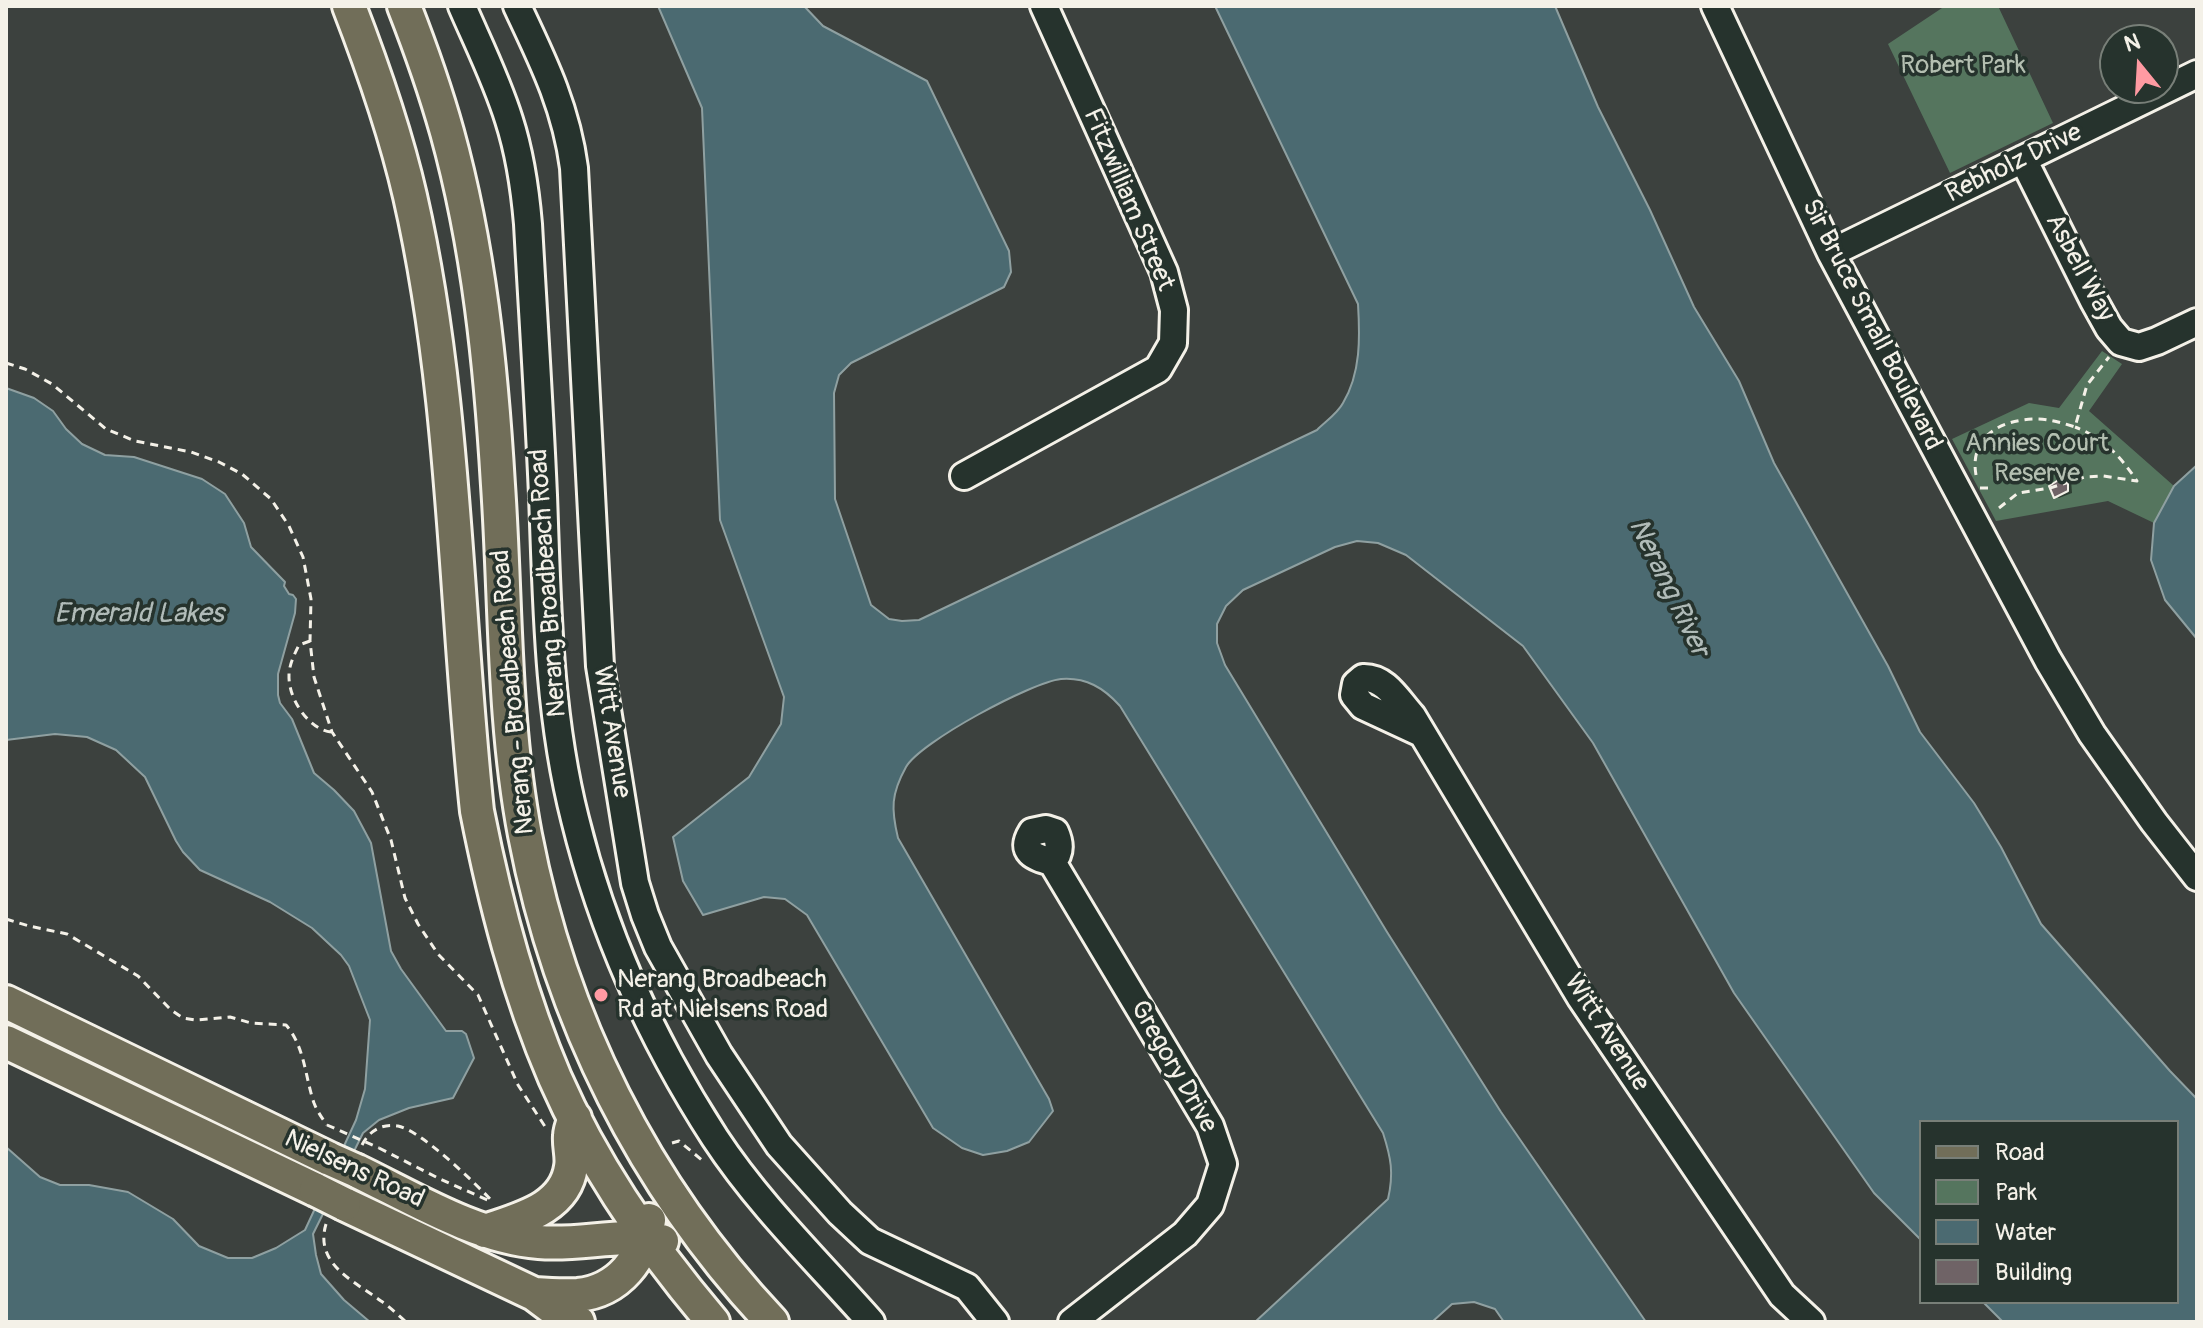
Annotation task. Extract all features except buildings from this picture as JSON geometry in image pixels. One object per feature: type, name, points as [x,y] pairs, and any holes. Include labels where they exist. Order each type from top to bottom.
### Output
[{"type":"main road","name":"Nerang - Broadbeach Road","points":[[349,6],[397,147],[413,211],[430,306],[449,470],[477,811],[488,865],[521,987],[563,1127],[620,1197],[646,1238],[713,1322]]},
{"type":"main road","name":"Nerang - Broadbeach Road","points":[[404,6],[447,132],[468,218],[479,285],[488,354],[519,800],[545,922],[575,1011],[609,1086],[655,1171],[721,1266],[772,1322]]},
{"type":"main road","name":"Nielsens Road","points":[[6,1002],[349,1160],[485,1231],[538,1242],[646,1238],[691,1251],[721,1266]]},
{"type":"main road","name":"Nielsens Road","points":[[6,1042],[329,1203],[534,1294],[578,1322]]},
{"type":"main road","points":[[485,1231],[533,1214],[554,1200],[569,1177],[572,1164],[569,1138],[563,1127]]},
{"type":"main road","points":[[534,1294],[580,1295],[608,1285],[630,1267],[646,1238],[648,1199],[655,1171]]},
{"type":"street","name":"Nerang Broadbeach Road","points":[[462,6],[510,121],[524,184],[549,658],[574,817],[604,919],[665,1055],[718,1141],[781,1222],[871,1322]]},
{"type":"street","name":"Witt Avenue","points":[[517,6],[561,104],[574,168],[600,666],[635,883],[645,915],[658,947],[719,1055],[763,1123],[796,1165],[870,1241],[967,1287],[995,1322]]},
{"type":"street","name":"Fitzwilliam Street","points":[[964,476],[1158,369],[1173,343],[1174,310],[1164,272],[1044,6]]},
{"type":"street","name":"Sir Bruce Small Boulevard","points":[[1715,6],[1831,253],[1970,492],[2048,660],[2092,734],[2197,877]]},
{"type":"street","name":"Rebholz Drive","points":[[1831,253],[2197,74]]},
{"type":"street","name":"Asbell Way","points":[[2023,159],[2109,328],[2121,342],[2139,347],[2197,322]]},
{"type":"street","name":"Witt Avenue","points":[[1419,732],[1581,998],[1782,1295],[1811,1322]]},
{"type":"street","name":"Gregory Drive","points":[[1052,862],[1210,1126],[1223,1164],[1210,1205],[1185,1234],[1072,1322]]},
{"type":"path","points":[[2075,427],[2087,385],[2121,342]]},
{"type":"path","points":[[6,363],[25,369],[52,384],[106,429],[135,441],[191,452],[219,462],[242,474],[271,499],[289,526],[303,557],[311,599],[310,641],[314,677],[332,732],[372,792],[391,840],[405,898],[438,954],[478,995],[518,1085],[563,1127]]},
{"type":"path","points":[[1988,488],[1970,492],[1976,450],[1985,437],[2000,427],[2036,419],[2075,427],[2102,440],[2121,457],[2137,481],[2085,477],[2050,488],[2018,493],[1999,508]]},
{"type":"path","points":[[310,641],[299,645],[295,653],[289,675],[293,692],[309,722],[320,730],[332,732]]},
{"type":"path","points":[[6,919],[67,934],[138,976],[183,1018],[230,1017],[251,1023],[286,1025],[293,1033],[306,1065],[314,1102],[327,1125],[379,1148],[495,1204],[417,1135],[398,1126],[379,1127],[367,1136],[349,1160]]},
{"type":"path","points":[[672,1143],[682,1143],[703,1161]]},
{"type":"path","points":[[329,1203],[323,1245],[331,1263],[406,1322]]},
{"type":"green space","name":"Robert Park","points":[[1945,6],[1998,6],[2053,123],[1950,173],[1888,44]]},
{"type":"green space","name":"Annies Court Reserve","points":[[2102,351],[2122,364],[2089,411],[2174,486],[2154,523],[2108,501],[1996,521],[1952,439],[2029,403],[2059,408]]},
{"type":"water","name":"Nerang River","points":[[658,6],[804,6],[823,26],[927,81],[1009,251],[1011,272],[1004,287],[851,363],[839,375],[834,393],[835,499],[871,605],[889,619],[919,620],[1317,430],[1338,410],[1349,391],[1358,355],[1358,304],[1215,6],[1555,6],[1598,107],[1694,307],[1739,381],[1774,463],[1888,666],[1920,732],[1974,803],[2041,924],[2197,1099],[2197,1322],[2003,1322],[1985,1304],[2179,1304],[2179,1120],[1919,1120],[1919,1238],[1874,1193],[1734,993],[1593,743],[1523,646],[1406,555],[1378,543],[1357,541],[1335,547],[1243,590],[1226,606],[1217,624],[1217,643],[1225,665],[1387,932],[1501,1112],[1646,1322],[1504,1322],[1495,1309],[1474,1302],[1452,1304],[1432,1322],[1255,1322],[1388,1199],[1391,1166],[1388,1150],[1383,1133],[1120,706],[1101,689],[1086,682],[1061,679],[1047,683],[978,715],[915,756],[897,785],[894,818],[898,838],[1049,1099],[1053,1111],[1029,1142],[1007,1151],[983,1155],[962,1148],[933,1128],[807,915],[785,899],[764,897],[703,915],[683,881],[673,837],[749,777],[781,724],[784,697],[720,520],[702,108]]},
{"type":"water","name":"Emerald Lakes","points":[[6,388],[34,398],[53,411],[82,444],[105,455],[134,457],[202,479],[225,494],[244,523],[251,547],[285,582],[289,594],[296,599],[278,674],[280,703],[292,719],[314,773],[354,811],[371,843],[391,951],[401,969],[446,1031],[466,1034],[474,1058],[453,1098],[409,1108],[379,1120],[363,1133],[313,1234],[321,1274],[344,1300],[370,1322],[6,1322],[6,1147],[40,1177],[60,1185],[89,1185],[128,1192],[173,1219],[199,1246],[228,1258],[252,1258],[305,1230],[356,1120],[365,1089],[370,1020],[349,966],[341,955],[312,928],[270,902],[200,870],[176,841],[145,777],[116,750],[87,737],[55,734],[6,740]]},
{"type":"water","points":[[2197,465],[2197,639],[2165,600],[2151,560],[2154,523],[2174,486]]},
{"type":"place","name":"Nerang Broadbeach Rd at Nielsens Road","points":[[601,995]]}]
